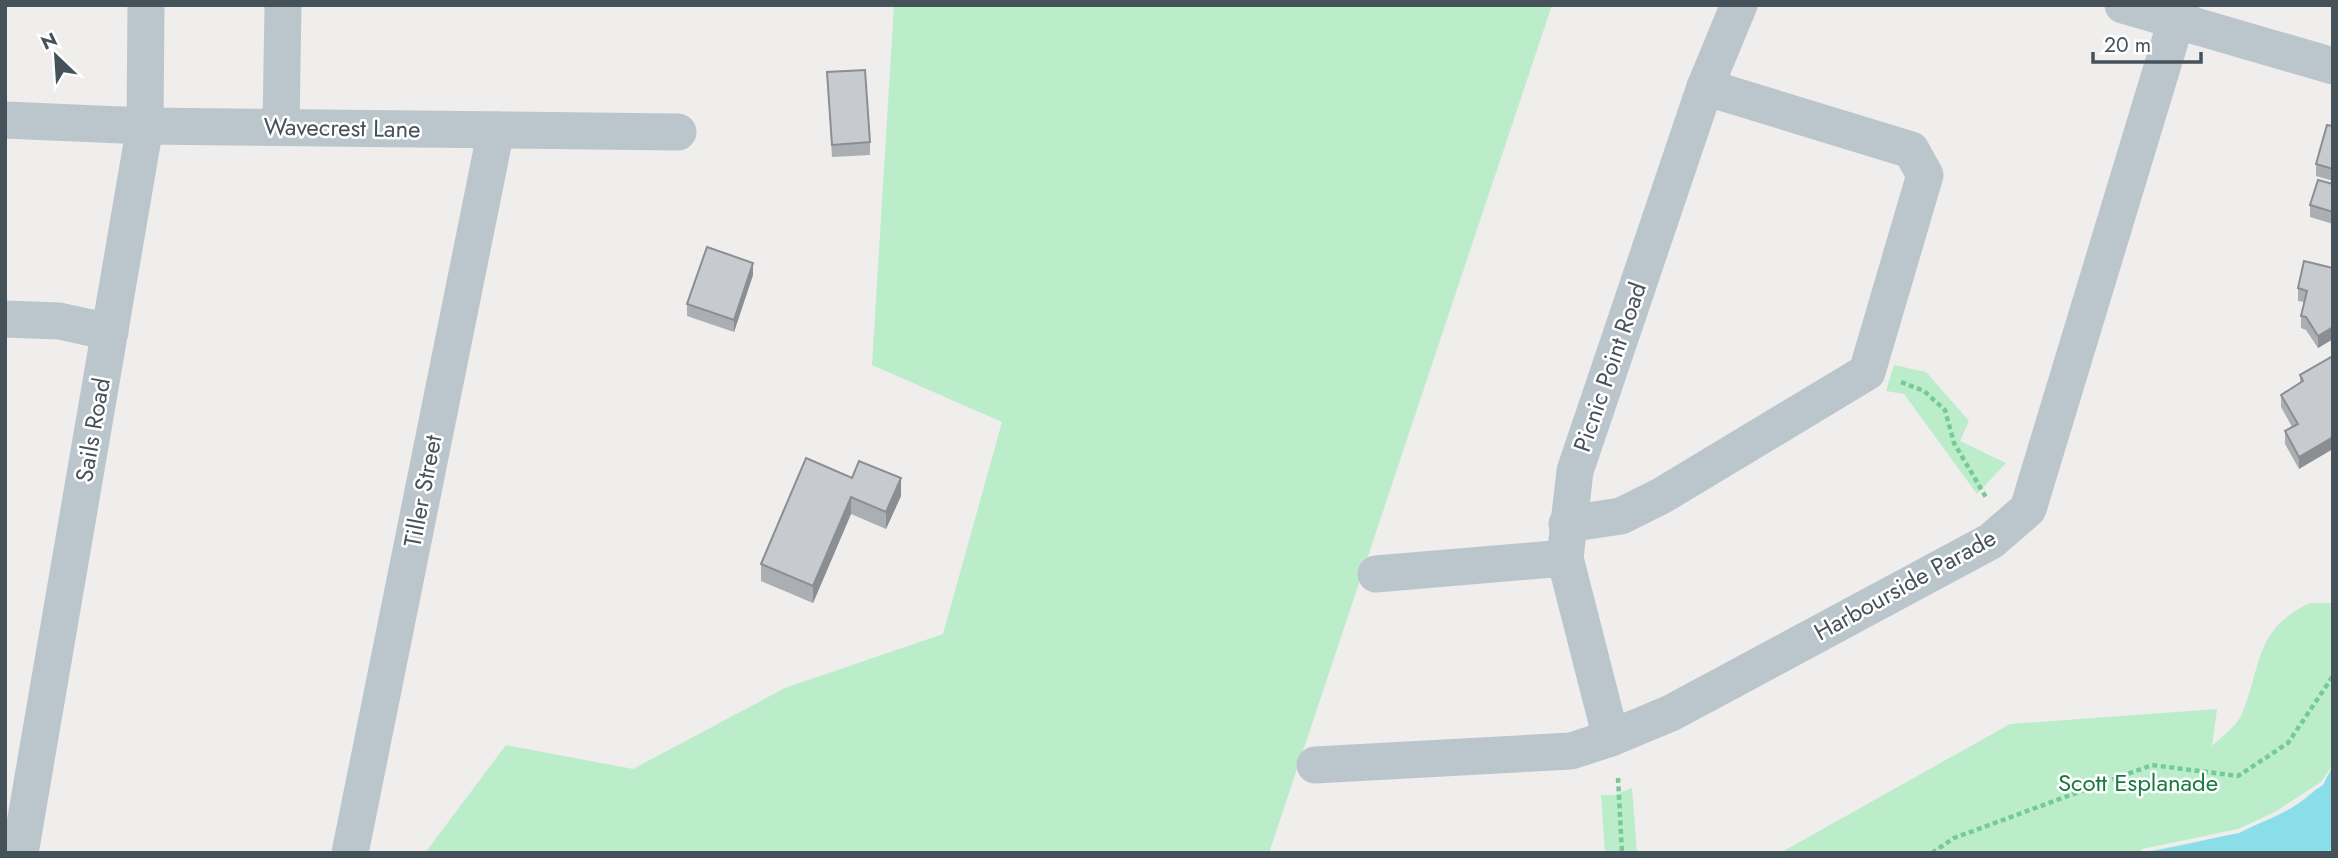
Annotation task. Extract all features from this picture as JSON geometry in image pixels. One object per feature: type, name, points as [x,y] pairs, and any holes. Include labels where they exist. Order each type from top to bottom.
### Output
[{"type":"street","name":"Sails Road","points":[[20,853],[145,126],[146,5]]},
{"type":"street","points":[[281,127],[283,5]]},
{"type":"street","name":"Picnic Point Road","points":[[1611,738],[1566,541],[1574,471],[1705,87],[1739,5]]},
{"type":"street","points":[[2123,5],[2179,13],[2333,66]]},
{"type":"street","name":"Harbourside Parade","points":[[1315,765],[1571,751],[1611,738],[1671,713],[1991,541],[2028,509],[2179,13]]},
{"type":"street","points":[[1376,574],[1566,541],[1651,501],[1867,372],[1925,174],[1911,150],[1705,87]]},
{"type":"street","name":"Wavecrest Lane","points":[[5,120],[145,126],[678,132]]},
{"type":"street","name":"Tiller Street","points":[[350,853],[496,130]]},
{"type":"street","points":[[5,319],[59,321],[110,332]]},
{"type":"path","points":[[1909,384],[1924,391],[1945,410],[1954,443],[1988,499]]},
{"type":"path","points":[[1932,853],[1954,838],[2152,765],[2238,776],[2288,743],[2333,676]]},
{"type":"path","points":[[1618,778],[1622,853]]},
{"type":"green space","points":[[894,5],[1552,5],[1269,853],[425,853],[506,745],[633,769],[785,688],[943,634],[1002,422],[872,365]]},
{"type":"green space","points":[[1894,365],[1926,372],[1969,421],[1960,441],[2006,463],[1977,494],[1904,394],[1886,391]]},
{"type":"green space","name":"Scott Esplanade","points":[[2310,603],[2333,603],[2333,768],[2323,785],[2276,815],[2239,833],[2142,853],[1780,853],[2010,724],[2217,709],[2212,746],[2240,718],[2262,650],[2269,637],[2292,613]]},
{"type":"green space","points":[[1632,788],[1637,853],[1605,853],[1601,795],[1614,795]]},
{"type":"water","points":[[2333,768],[2333,853],[2142,853],[2220,836],[2274,817],[2318,788]]},
{"type":"pier","points":[[2333,764],[2323,785],[2276,815],[2239,833],[2139,853],[2142,849],[2238,829],[2275,812],[2321,782]]},
{"type":"building","points":[[865,70],[870,142],[832,145],[827,72]]},
{"type":"building","points":[[2327,125],[2333,126],[2333,169],[2316,164]]},
{"type":"building","points":[[2318,180],[2333,184],[2333,212],[2310,205]]},
{"type":"building","points":[[707,247],[753,263],[734,320],[687,304]]},
{"type":"building","points":[[2304,261],[2333,268],[2333,327],[2318,336],[2306,317],[2301,316],[2307,291],[2298,288]]},
{"type":"building","points":[[2333,356],[2333,437],[2299,457],[2285,431],[2298,424],[2281,395],[2303,381],[2300,375]]},
{"type":"building","points":[[806,458],[852,478],[859,461],[901,478],[886,512],[851,497],[813,586],[761,564]]}]
